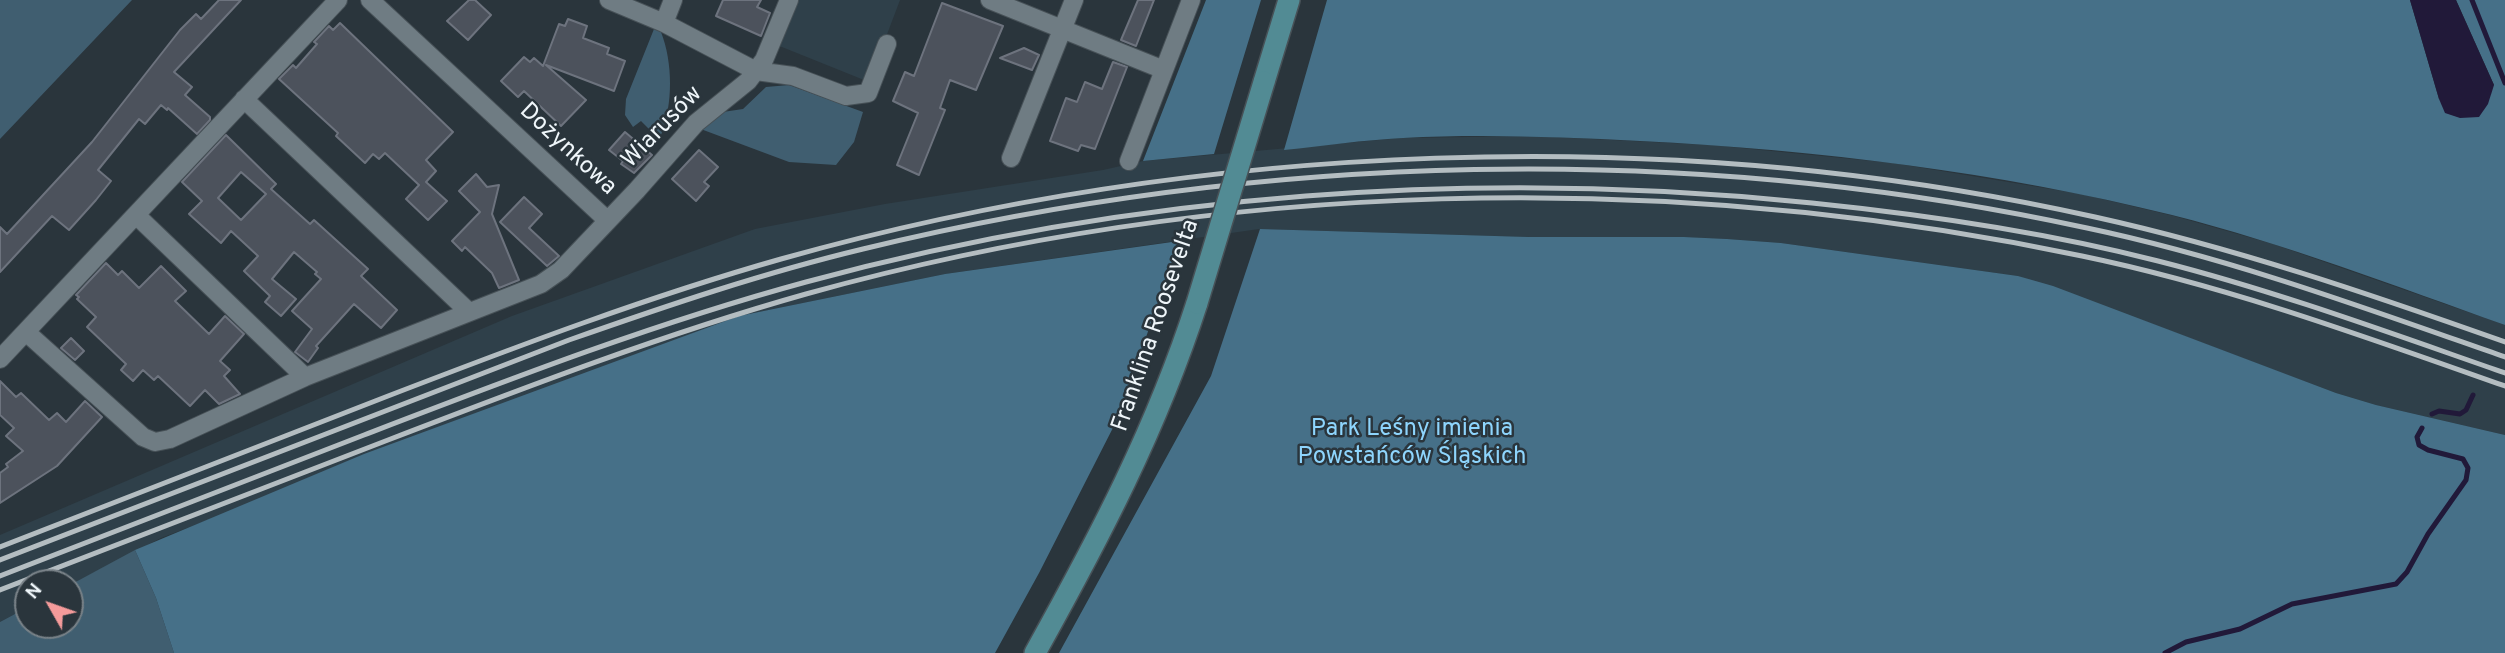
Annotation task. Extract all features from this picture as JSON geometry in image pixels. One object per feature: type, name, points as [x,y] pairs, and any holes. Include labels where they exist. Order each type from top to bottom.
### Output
[{"type":"street","points":[[0,359],[338,0]]},
{"type":"street","name":"Dożynkowa","points":[[26,332],[143,437],[155,442],[170,439],[304,377],[551,279],[607,220],[370,0]]},
{"type":"street","points":[[609,0],[664,23],[756,71],[793,76],[846,96],[868,93],[887,44]]},
{"type":"street","points":[[664,23],[673,0]]},
{"type":"street","name":"Wiarusów","points":[[607,220],[696,123],[738,90],[756,71],[768,51],[789,0]]},
{"type":"street","points":[[990,0],[1164,70]]},
{"type":"street","points":[[1011,158],[1074,0]]},
{"type":"street","points":[[1129,161],[1191,0]]},
{"type":"street","name":"Franklina Roosevelta","points":[[1035,653],[1093,548],[1140,453],[1182,349],[1289,0]]},
{"type":"street","points":[[244,99],[469,312]]},
{"type":"street","points":[[136,215],[304,377]]},
{"type":"shaded area","points":[[0,0],[132,0],[0,139]]},
{"type":"shaded area","points":[[795,0],[900,0],[869,82],[777,45]]},
{"type":"shaded area","points":[[2410,0],[2456,0],[2494,85],[2488,104],[2479,117],[2460,118],[2445,113]]},
{"type":"shaded area","points":[[654,29],[661,32],[665,44],[670,83],[665,123],[661,135],[656,136],[641,121],[633,127],[625,115],[626,99]]},
{"type":"shaded area","points":[[789,85],[863,112],[854,142],[836,165],[789,162],[698,128],[716,113],[743,109],[766,87]]},
{"type":"shaded area","points":[[1533,136],[1711,145],[1893,163],[2081,194],[2174,216],[2273,244],[2505,325],[2505,435],[2336,393],[2018,276],[1781,243],[1727,239],[1529,237],[1259,229],[945,274],[739,316],[161,538],[84,578],[84,569],[14,569],[14,614],[0,622],[0,535],[512,316],[755,229],[885,204],[1103,170],[1143,161],[1401,138]]},
{"type":"shaded area","points":[[135,550],[156,598],[174,653],[0,653],[0,622],[14,614],[14,639],[84,639],[84,577]]},
{"type":"green space","points":[[1206,0],[1261,0],[1214,154],[1143,161]]},
{"type":"green space","points":[[1327,0],[2410,0],[2439,99],[2494,85],[2456,0],[2505,0],[2505,325],[2298,252],[2215,226],[2107,200],[1908,165],[1774,150],[1521,136],[1403,138],[1284,150]]},
{"type":"green space","name":"Park Leśny imienia Powstańców Śląskich","points":[[1260,229],[1529,237],[1727,239],[1781,243],[2018,276],[2053,286],[2336,393],[2505,435],[2505,653],[1059,653],[1211,376]]},
{"type":"green space","points":[[1179,241],[1119,416],[995,653],[174,653],[156,598],[135,550],[364,454],[739,316],[945,274]]},
{"type":"building","points":[[219,0],[241,0],[174,72],[192,87],[185,95],[210,117],[210,120],[197,134],[161,105],[145,124],[139,119],[98,170],[111,181],[69,230],[52,216],[0,272],[0,227],[7,234],[92,142],[180,30],[196,14],[201,19]]},
{"type":"building","points":[[469,0],[475,0],[491,15],[468,40],[447,21]]},
{"type":"building","points":[[723,0],[761,0],[757,7],[770,13],[761,36],[716,16]]},
{"type":"building","points":[[1138,0],[1154,0],[1136,46],[1121,40]]},
{"type":"building","points":[[942,3],[1003,26],[976,90],[950,80],[940,108],[945,110],[919,175],[897,165],[918,113],[893,101],[905,72],[914,76]]},
{"type":"building","points":[[568,19],[587,26],[583,38],[609,48],[607,54],[625,61],[614,91],[546,65],[586,100],[561,126],[524,91],[518,97],[501,81],[524,57],[530,62],[534,58],[543,66],[559,24],[565,26]]},
{"type":"building","points":[[340,23],[453,132],[426,160],[436,171],[426,182],[447,201],[428,220],[406,199],[419,185],[385,153],[379,159],[373,154],[365,163],[336,136],[338,133],[279,79],[293,65],[296,68],[329,26],[333,30]]},
{"type":"building","points":[[1024,48],[1039,55],[1032,70],[1000,58]]},
{"type":"building","points":[[1113,62],[1127,67],[1095,149],[1081,145],[1078,151],[1050,141],[1066,98],[1077,102],[1085,82],[1102,89]]},
{"type":"building","points":[[625,132],[652,155],[634,173],[621,164],[623,161],[609,150]]},
{"type":"building","points":[[226,135],[276,184],[271,189],[310,224],[314,220],[368,269],[361,276],[397,310],[381,328],[354,304],[316,346],[318,348],[308,362],[295,352],[312,329],[292,311],[321,279],[315,274],[317,272],[294,252],[272,279],[296,299],[281,316],[265,302],[270,296],[244,271],[258,256],[231,231],[221,243],[189,214],[202,201],[182,182]],"holes":[[[241,172],[266,194],[241,220],[218,198]]]},
{"type":"building","points":[[699,150],[718,167],[704,182],[709,186],[696,201],[672,179]]},
{"type":"building","points":[[476,174],[487,187],[499,185],[492,214],[519,280],[499,288],[492,273],[465,247],[462,251],[452,241],[480,212],[459,191]]},
{"type":"building","points":[[524,197],[542,214],[529,228],[559,256],[547,266],[500,222]]},
{"type":"building","points":[[106,263],[118,275],[122,271],[139,288],[161,266],[186,291],[175,301],[209,334],[225,316],[244,334],[220,361],[230,370],[224,376],[240,394],[219,404],[205,390],[190,406],[158,376],[154,380],[143,370],[133,381],[121,370],[126,364],[87,327],[96,317],[76,295]]},
{"type":"building","points":[[71,338],[84,351],[75,360],[61,348]]},
{"type":"building","points":[[0,381],[16,397],[21,393],[49,420],[57,413],[66,422],[85,401],[102,417],[57,466],[0,503],[0,473],[8,467],[6,464],[23,451],[6,436],[14,428],[0,415]]},
{"type":"waterway","points":[[2472,0],[2505,83]]},
{"type":"waterway","points":[[2432,414],[2439,411],[2460,414],[2466,410],[2473,395]]},
{"type":"waterway","points":[[2165,653],[2186,642],[2240,629],[2292,604],[2396,584],[2407,572],[2428,534],[2466,480],[2468,468],[2463,459],[2419,445],[2417,437],[2422,428]]},
{"type":"railway","points":[[0,547],[485,359],[632,306],[781,259],[940,219],[1103,189],[1269,169],[1436,158],[1603,157],[1769,167],[1934,187],[2095,217],[2199,243],[2353,290],[2505,342]]},
{"type":"railway","points":[[0,560],[569,340],[752,279],[863,249],[1014,217],[1166,193],[1320,177],[1474,170],[1629,171],[1783,181],[1936,200],[2087,228],[2193,254],[2298,286],[2505,357]]},
{"type":"railway","points":[[0,576],[528,373],[750,298],[929,252],[1054,227],[1179,209],[1306,196],[1432,189],[1559,188],[1686,193],[1812,203],[1943,219],[2073,241],[2202,273],[2333,313],[2505,373]]},
{"type":"railway","points":[[0,590],[543,381],[648,344],[806,294],[962,256],[1121,227],[1281,208],[1442,199],[1603,199],[1764,209],[1924,228],[2082,256],[2190,282],[2296,314],[2505,386]]}]
